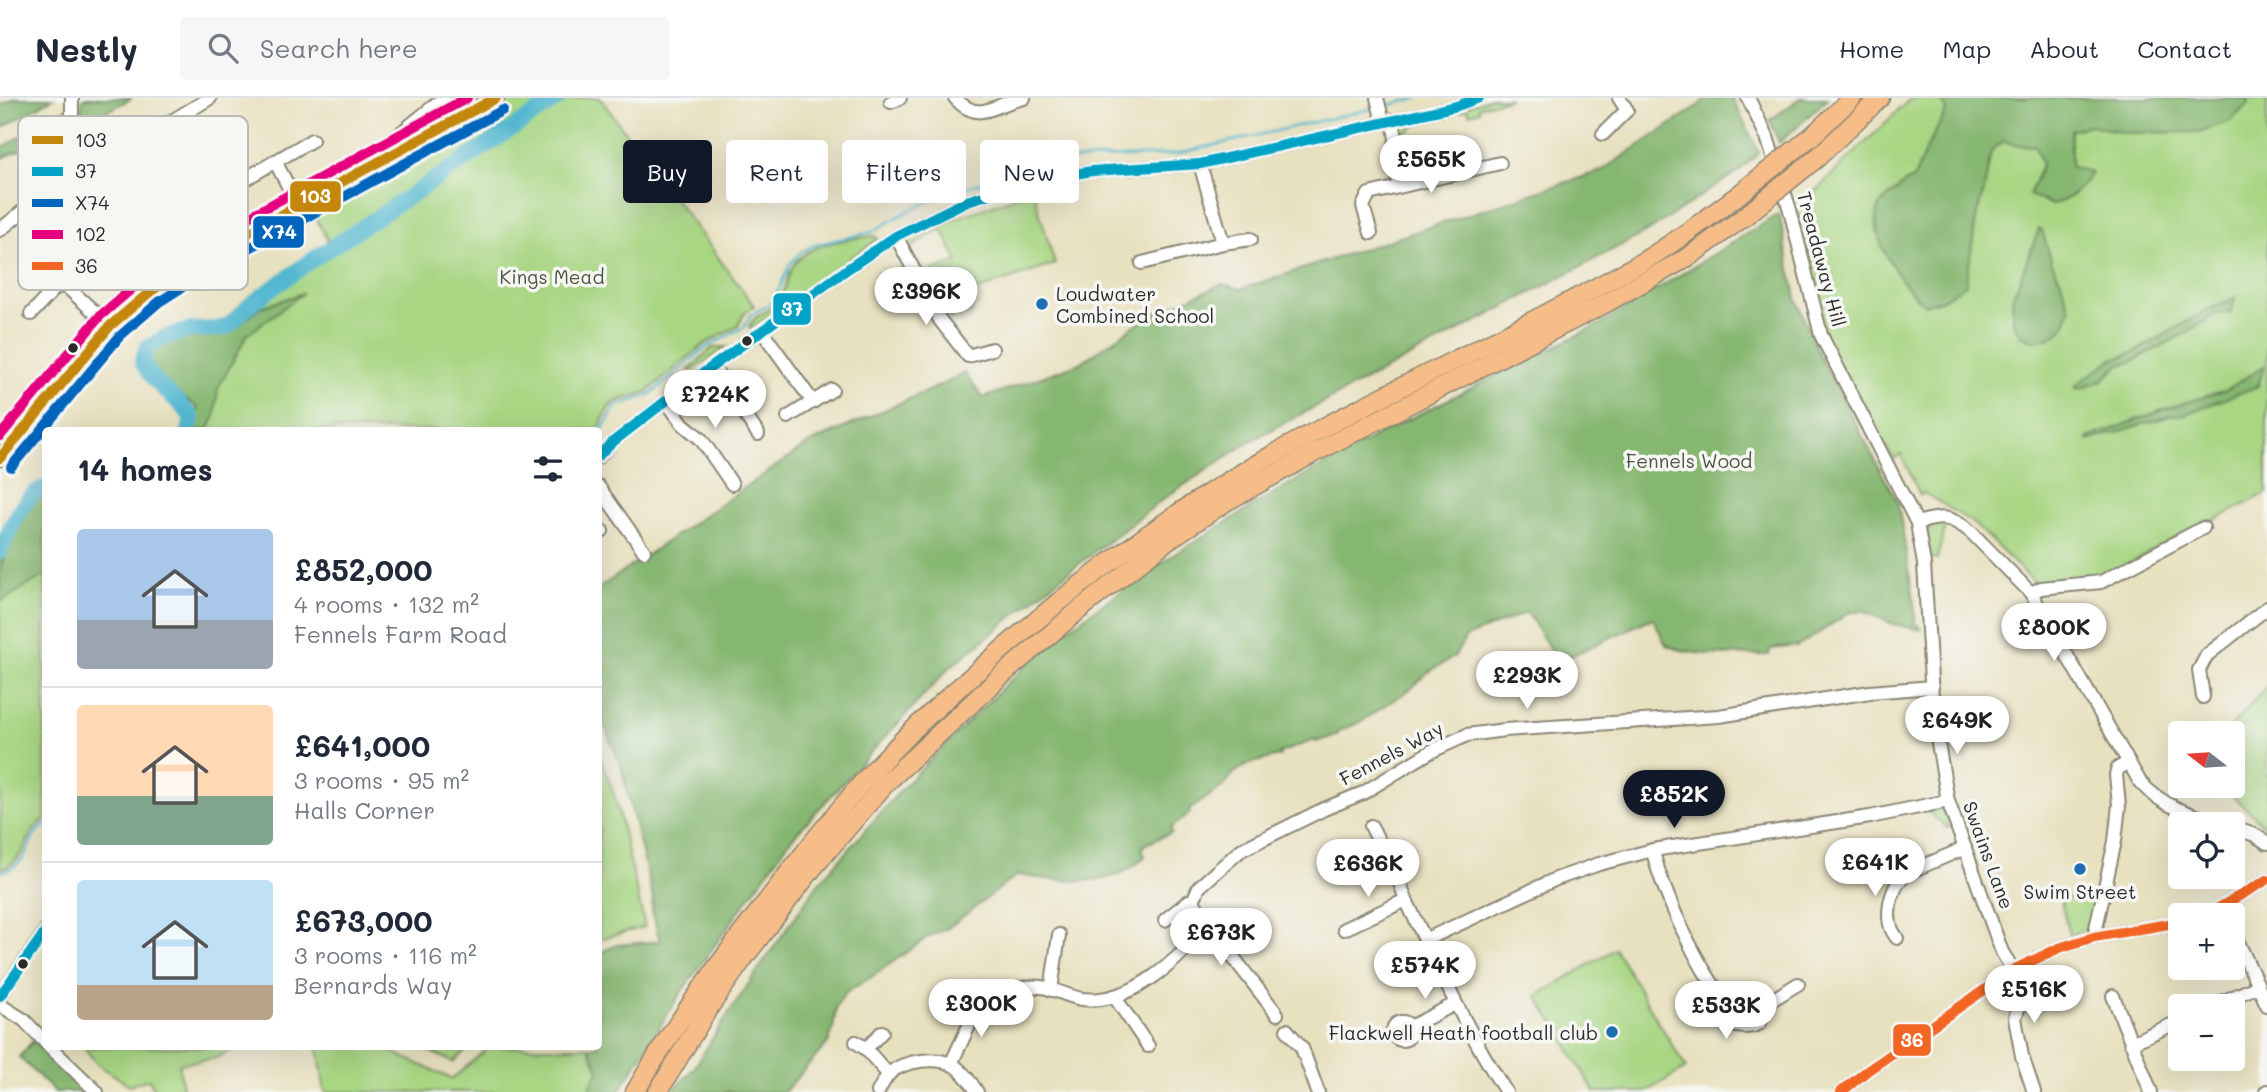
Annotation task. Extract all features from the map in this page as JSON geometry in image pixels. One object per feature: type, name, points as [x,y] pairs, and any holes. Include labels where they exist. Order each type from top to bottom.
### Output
[{"type":"highway","points":[[635,1092],[672,1031],[726,954],[872,772],[964,682],[1041,616],[1184,508],[1268,457],[1643,261],[1737,196],[1812,136],[1852,98]]},
{"type":"highway","points":[[658,1092],[708,1009],[743,960],[812,869],[886,783],[991,685],[1079,610],[1168,540],[1227,501],[1312,454],[1608,302],[1690,256],[1744,217],[1818,157],[1880,98]]},
{"type":"main road","points":[[248,233],[496,98]]},
{"type":"main road","points":[[0,458],[110,327],[151,291]]},
{"type":"street","points":[[72,98],[72,116]]},
{"type":"street","points":[[179,116],[210,98]]},
{"type":"street","points":[[402,132],[444,98]]},
{"type":"street","points":[[955,98],[966,109],[985,113],[1024,98]]},
{"type":"street","points":[[602,453],[666,401],[896,236],[967,201],[1029,182],[1092,171],[1200,164],[1479,98]]},
{"type":"street","points":[[1603,134],[1627,110],[1619,98]]},
{"type":"street","name":"Treadaway Hill","points":[[1748,98],[1771,149],[1790,210],[1821,335],[1917,523],[1921,540]]},
{"type":"street","points":[[1377,100],[1396,139],[1393,160],[1399,185]]},
{"type":"street","points":[[248,177],[312,140]]},
{"type":"street","points":[[275,161],[298,205]]},
{"type":"street","points":[[1371,233],[1363,206],[1369,194],[1500,163]]},
{"type":"street","points":[[1200,164],[1223,243]]},
{"type":"street","points":[[0,230],[18,215]]},
{"type":"street","points":[[896,236],[940,320],[968,356],[992,349]]},
{"type":"street","points":[[1142,263],[1223,243],[1251,239]]},
{"type":"street","points":[[31,314],[53,290]]},
{"type":"street","points":[[70,290],[110,327]]},
{"type":"street","points":[[762,331],[813,401]]},
{"type":"street","points":[[713,367],[758,434]]},
{"type":"street","points":[[788,416],[832,390]]},
{"type":"street","points":[[666,401],[683,424],[701,439],[732,484]]},
{"type":"street","points":[[602,492],[644,551]]},
{"type":"street","points":[[1917,523],[1941,517],[1961,524],[2031,593],[2128,763],[2152,796],[2188,812]]},
{"type":"street","points":[[2031,593],[2040,588],[2101,582],[2203,528]]},
{"type":"street","name":"Swains Lane","points":[[1921,540],[1933,714],[1948,801],[2002,953],[2013,970],[2023,995],[2015,1018],[2022,1056],[2034,1092]]},
{"type":"street","points":[[2203,697],[2199,670],[2207,655],[2267,608]]},
{"type":"street","name":"Fennels Way","points":[[1194,901],[1199,887],[1241,850],[1324,808],[1363,793],[1430,752],[1467,735],[1505,730],[1719,716],[1870,692],[1932,687]]},
{"type":"street","points":[[2094,937],[2115,841],[2119,805],[2116,775],[2118,768],[2128,763]]},
{"type":"street","points":[[1425,940],[1556,879],[1598,864],[1653,850],[1870,817],[1948,801]]},
{"type":"street","points":[[1371,826],[1400,883],[1454,1004],[1476,1046],[1506,1092]]},
{"type":"street","points":[[2245,832],[2267,843]]},
{"type":"street","points":[[1897,938],[1888,924],[1890,906],[1901,877],[1965,848]]},
{"type":"street","points":[[1653,850],[1655,864],[1678,923],[1716,989],[1730,1003],[1746,1007],[1764,1003],[1798,984]]},
{"type":"street","points":[[2236,903],[2267,880]]},
{"type":"street","points":[[1343,929],[1406,900]]},
{"type":"street","points":[[1165,920],[1189,901],[1194,901],[1209,926],[1277,1014]]},
{"type":"street","points":[[1841,1092],[2013,970],[2059,948],[2094,937],[2168,924]]},
{"type":"street","points":[[951,1064],[973,1017],[992,998],[1018,988],[1042,986],[1079,999],[1101,1000],[1114,996],[1147,981],[1209,926]]},
{"type":"street","points":[[1051,990],[1059,935]]},
{"type":"street","points":[[0,996],[42,936]]},
{"type":"street","points":[[2245,957],[2267,1005]]},
{"type":"street","points":[[2240,994],[2258,986]]},
{"type":"street","points":[[1716,989],[1708,1003],[1710,1012],[1727,1024],[1754,1027],[1760,1023],[1764,1003]]},
{"type":"street","points":[[1114,996],[1148,1046]]},
{"type":"street","points":[[2113,996],[2151,1092]]},
{"type":"street","points":[[1410,1027],[1454,1004]]},
{"type":"street","points":[[0,1005],[24,1020],[42,1039]]},
{"type":"street","points":[[2131,1043],[2168,1026]]},
{"type":"street","points":[[1287,1030],[1302,1048],[1318,1092]]},
{"type":"street","points":[[882,1032],[861,1045],[888,1074]]},
{"type":"street","points":[[53,1050],[97,1092]]},
{"type":"street","points":[[878,1092],[888,1074],[913,1061],[951,1064],[960,1070],[977,1092]]},
{"type":"green space","points":[[14,98],[53,98],[18,116],[0,129],[0,106]]},
{"type":"green space","points":[[83,98],[132,98],[98,116],[80,116]]},
{"type":"green space","points":[[445,98],[476,98],[392,145],[390,140],[384,140],[398,126],[402,133]]},
{"type":"green space","points":[[505,98],[547,98],[329,243],[312,210]]},
{"type":"green space","name":"Kings Mead","points":[[564,98],[600,98],[631,140],[623,140],[623,203],[678,203],[754,306],[744,314],[738,326],[703,345],[647,392],[615,402],[609,407],[599,427],[193,427],[189,409],[156,377],[145,362],[146,352],[158,343],[179,335],[228,329],[242,320],[261,300]]},
{"type":"green space","points":[[1491,98],[1510,98],[1479,107],[1479,111],[1469,114],[1468,109],[1431,119],[1398,138],[1402,122],[1459,109]]},
{"type":"green space","points":[[1706,98],[1732,98],[1759,153],[1740,170],[1650,230],[1252,440],[1166,497],[1054,583],[949,668],[791,839],[682,991],[619,1092],[587,1092],[599,1070],[590,1050],[602,1050],[602,952],[617,945],[660,941],[652,911],[653,898],[621,766],[602,720],[602,586],[810,443],[965,373],[983,398],[1080,363],[1149,316],[1222,284],[1241,289],[1601,171]]},
{"type":"green space","points":[[1801,98],[1828,98],[1779,143],[1770,120]]},
{"type":"green space","points":[[1911,98],[2267,98],[2267,493],[2213,521],[2205,521],[2111,574],[2036,584],[1972,522],[1924,493],[1920,495],[1901,454],[1894,459],[1874,430],[1826,342],[1813,279],[1803,203]]},
{"type":"green space","points":[[1939,98],[2249,98],[2249,103],[2230,121],[2198,132],[2125,133],[2090,125],[2071,131],[2071,166],[2091,173],[2074,193],[2052,205],[2029,195],[2042,165],[2035,146],[2015,145],[2004,141],[1991,151],[1977,213],[1966,284],[1943,299],[1925,305],[1906,286],[1888,259],[1877,230],[1876,217],[1883,201],[1914,178],[1947,110]]},
{"type":"green space","points":[[70,106],[69,116],[54,116]]},
{"type":"green space","points":[[18,138],[18,151],[0,159],[0,149]]},
{"type":"green space","points":[[999,203],[1037,203],[1055,264],[966,294],[972,312],[950,319],[927,273],[958,261],[941,228],[909,249],[904,240],[939,224]]},
{"type":"green space","name":"Fennels Wood","points":[[1779,214],[1796,298],[1819,355],[1898,503],[1915,624],[1920,626],[1921,630],[1893,624],[1862,610],[1849,613],[1797,647],[1770,649],[1769,655],[1717,654],[1691,652],[1666,645],[1654,620],[1650,619],[1558,662],[1527,612],[1466,637],[1454,657],[1427,673],[1412,688],[1358,723],[1341,730],[1337,735],[1279,753],[1280,756],[1235,772],[1226,784],[1189,810],[1190,813],[1170,829],[1172,832],[1144,845],[1142,850],[1145,856],[1117,875],[1068,881],[1017,875],[948,928],[928,937],[845,993],[836,1007],[828,1043],[784,1092],[672,1092],[694,1068],[817,885],[908,782],[1007,683],[1066,630],[1170,557],[1276,492],[1383,432],[1602,323]]},
{"type":"green space","points":[[2039,229],[2042,230],[2070,309],[2063,329],[2053,336],[2036,341],[2020,335],[2013,322],[2012,300]]},
{"type":"green space","points":[[875,236],[878,239],[751,329],[749,326],[753,321],[778,302],[793,266],[809,251],[830,243]]},
{"type":"green space","points":[[303,293],[247,335],[218,388],[215,416],[210,427],[196,427],[197,407],[160,377],[148,355],[160,345],[181,339],[230,332],[261,307]]},
{"type":"green space","points":[[2236,297],[2231,312],[2215,314],[2188,332],[2131,362],[2119,365],[2103,380],[2075,389],[2076,385],[2112,359],[2133,353],[2204,312]]},
{"type":"green space","points":[[726,347],[693,370],[688,370],[712,348]]},
{"type":"green space","points":[[2264,366],[2258,386],[2185,414],[2088,441],[2088,438],[2171,407],[2226,390]]},
{"type":"green space","points":[[42,492],[42,822],[16,860],[0,869],[0,560],[22,512],[31,498]]},
{"type":"green space","points":[[42,496],[42,577],[0,602],[0,566],[30,506]]},
{"type":"green space","points":[[1937,524],[1946,524],[1937,559],[1929,558],[1927,532]]},
{"type":"green space","points":[[2267,686],[2267,828],[2235,798],[2245,798],[2245,721],[2236,721]]},
{"type":"green space","points":[[602,761],[616,801],[645,927],[602,938]]},
{"type":"green space","points":[[1940,809],[1944,811],[1950,828],[1928,812]]},
{"type":"green space","points":[[2081,894],[2081,897],[2098,897],[2085,930],[2069,935],[2061,901]]},
{"type":"green space","name":"Flackwell Heath football club","points":[[1615,949],[1686,1068],[1646,1092],[1595,1092],[1537,996]]},
{"type":"green space","points":[[1717,999],[1735,1011],[1755,1012],[1757,1016],[1752,1024],[1728,1020],[1715,1011],[1714,1002]]},
{"type":"green space","points":[[33,1041],[91,1092],[55,1092],[19,1057]]},
{"type":"green space","points":[[86,1050],[232,1050],[216,1058],[179,1064],[183,1092],[156,1092],[149,1079],[129,1085],[97,1064]]},
{"type":"green space","points":[[318,1050],[388,1050],[452,1079],[486,1050],[590,1050],[599,1070],[587,1092],[325,1092]]},
{"type":"green space","points":[[427,1050],[467,1050],[453,1062]]},
{"type":"waterway","points":[[190,427],[192,418],[153,378],[142,362],[147,348],[165,337],[190,330],[228,326],[252,303],[312,260],[559,98]]},
{"type":"waterway","points":[[1385,106],[1419,98]]},
{"type":"waterway","points":[[602,429],[616,406],[650,395],[705,348],[744,327],[750,315],[769,305],[776,296],[790,264],[800,253],[814,245],[872,232],[906,212],[946,194],[1003,175],[1072,160],[1176,154],[1375,108]]},
{"type":"waterway","points":[[0,551],[23,505],[42,489]]},
{"type":"waterway","points":[[0,872],[19,863],[34,836],[42,828]]},
{"type":"transit line","name":"102","points":[[248,217],[467,98]]},
{"type":"transit line","name":"103","points":[[248,233],[496,98]]},
{"type":"transit line","name":"37","points":[[602,452],[688,384],[849,268],[896,236],[967,201],[1029,182],[1092,171],[1200,164],[1457,106],[1479,98]]},
{"type":"transit line","name":"X74","points":[[248,249],[503,110]]},
{"type":"transit line","name":"102","points":[[0,436],[100,316],[130,290]]},
{"type":"transit line","name":"103","points":[[0,458],[110,326],[153,290]]},
{"type":"transit line","name":"X74","points":[[44,427],[120,336],[159,302],[178,290]]},
{"type":"transit line","name":"X74","points":[[11,467],[42,430]]},
{"type":"transit line","name":"36","points":[[2227,903],[2267,880]]},
{"type":"transit line","name":"36","points":[[1841,1092],[2013,970],[2059,948],[2094,937],[2168,924]]},
{"type":"transit line","name":"37","points":[[0,996],[42,937]]},
{"type":"place","name":"Loudwater Combined School","points":[[1042,304]]},
{"type":"place","name":"Swim Street","points":[[2080,869]]},
{"type":"place","name":"Flackwell Heath football club","points":[[1612,1032]]}]
